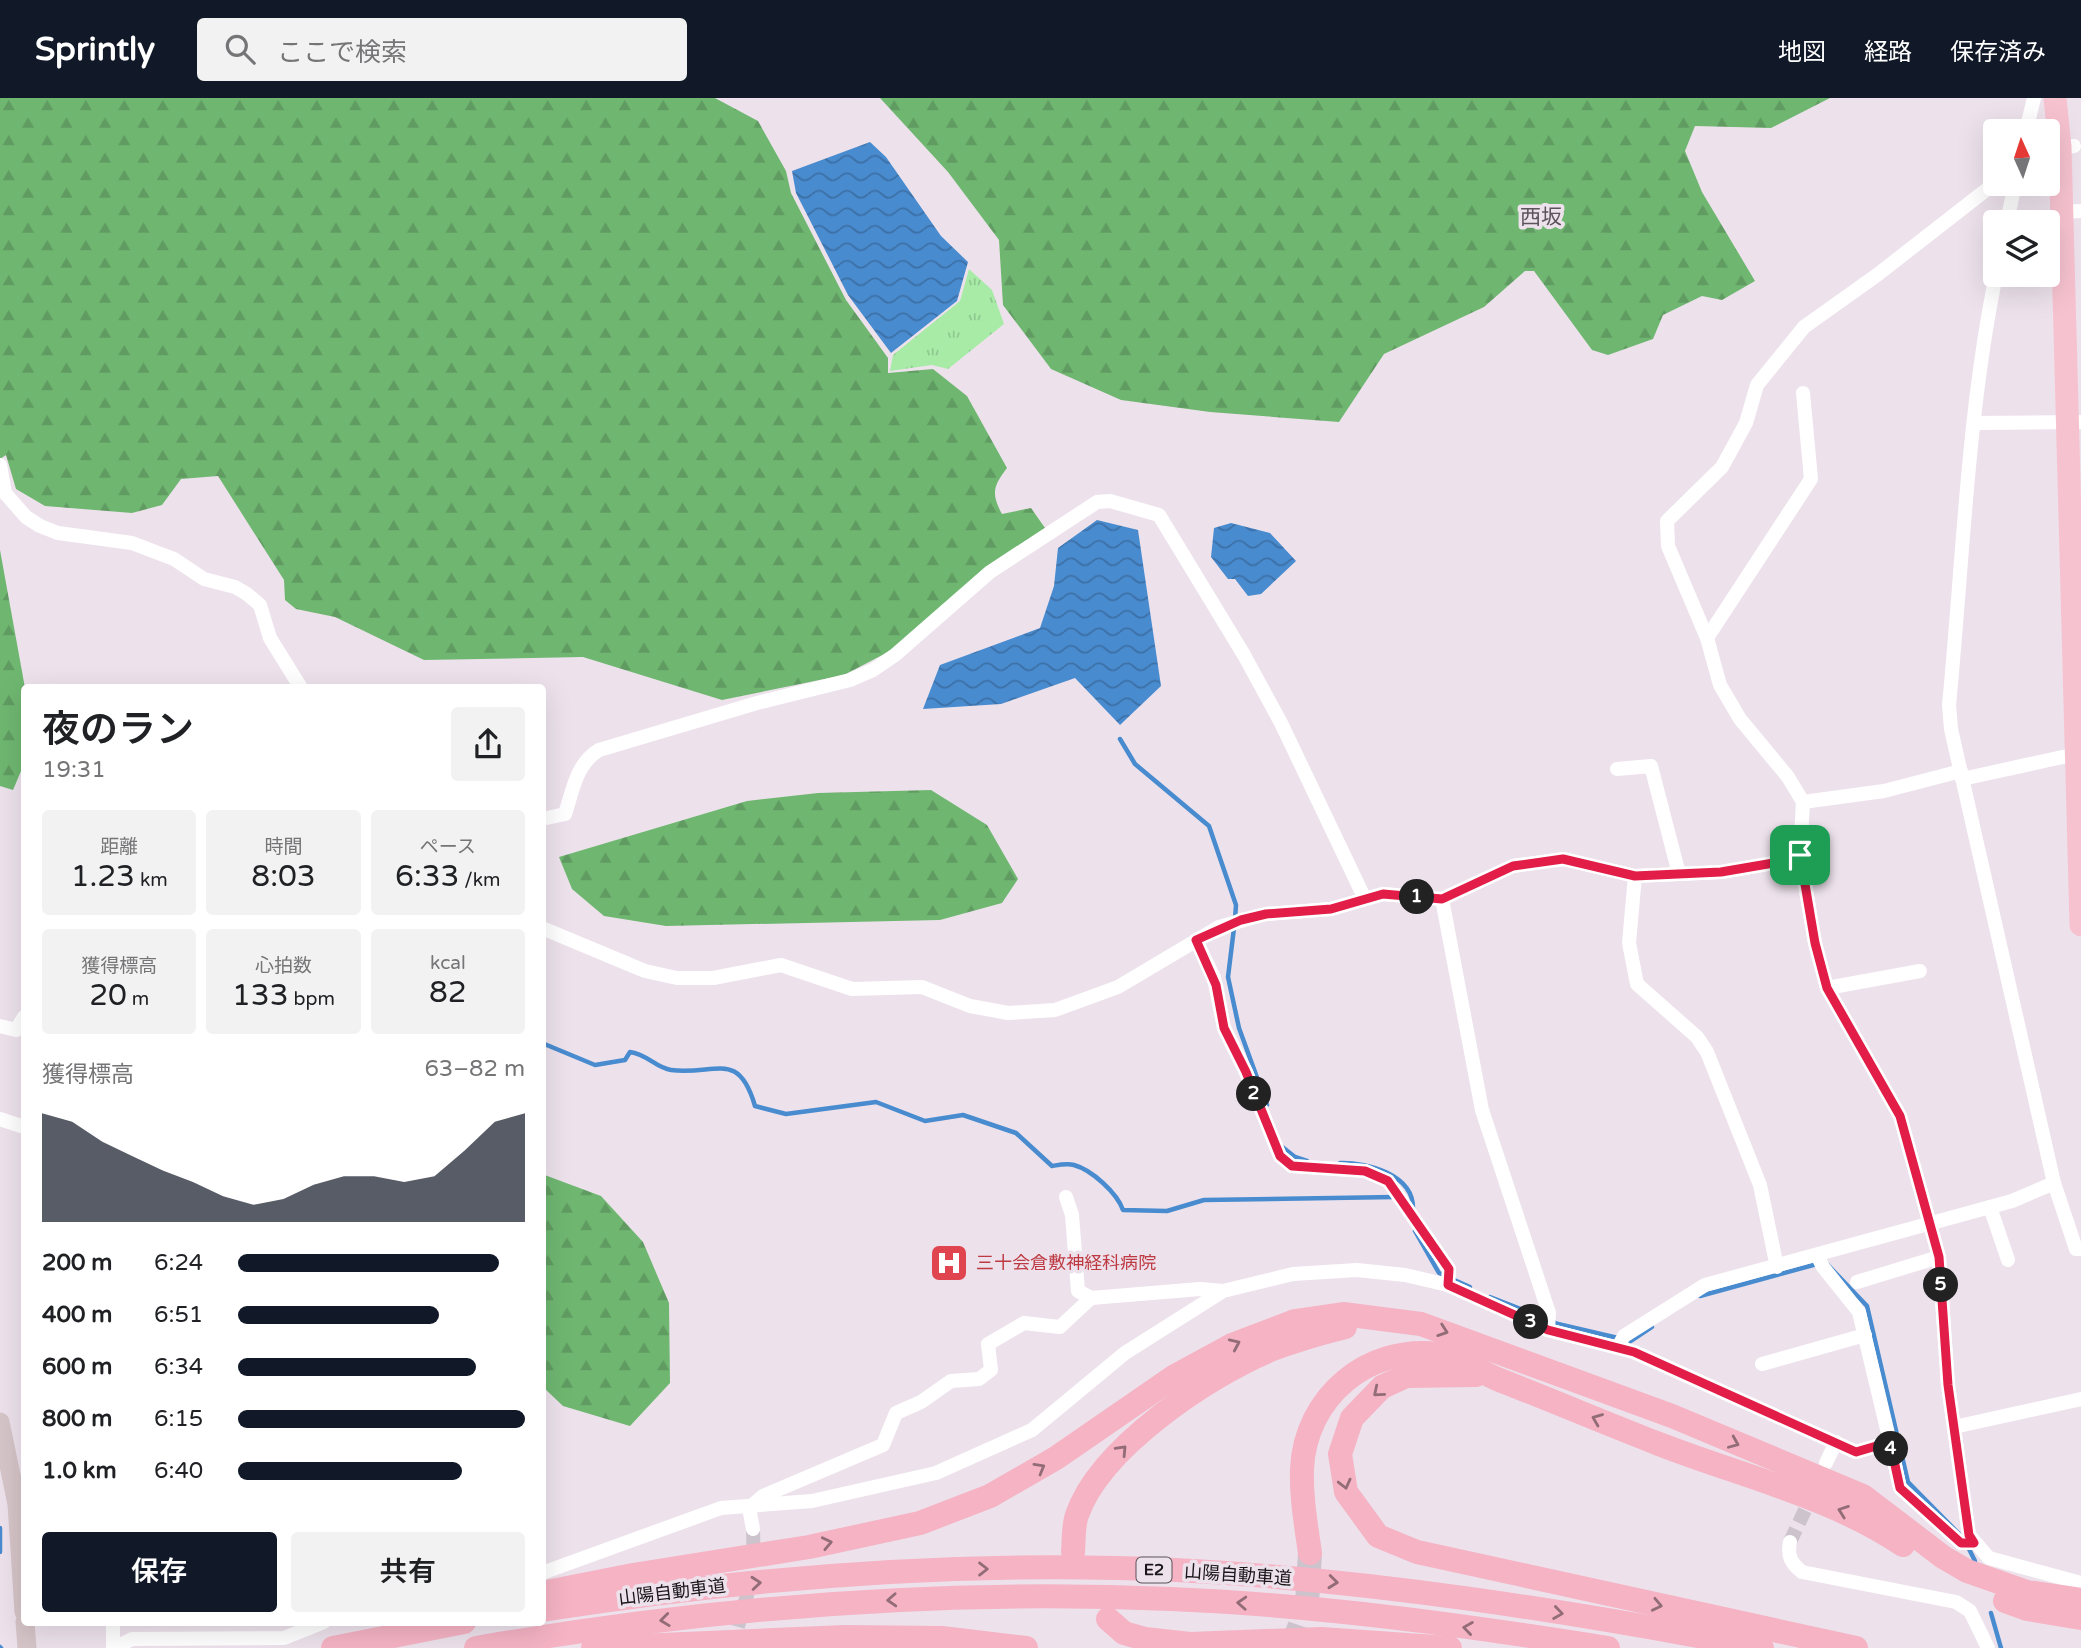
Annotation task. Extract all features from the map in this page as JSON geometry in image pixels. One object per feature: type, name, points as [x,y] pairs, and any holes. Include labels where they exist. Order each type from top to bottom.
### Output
[{"type":"highway","points":[[2055,98],[2057,119]]},
{"type":"highway","points":[[2069,98],[2060,148],[2073,212],[2081,360]]},
{"type":"highway","points":[[2073,212],[2081,925]]},
{"type":"highway","points":[[546,1592],[633,1575],[809,1547],[920,1523],[990,1496],[1056,1458],[1175,1376],[1232,1345],[1295,1321],[1343,1314],[1421,1324],[1672,1416],[1863,1496],[1942,1558],[1967,1571],[2028,1592],[2081,1600]]},
{"type":"highway","points":[[1073,1552],[1076,1517],[1099,1474],[1128,1442],[1180,1402],[1272,1349],[1376,1320]]},
{"type":"highway","points":[[1310,1553],[1302,1467],[1310,1431],[1334,1388],[1370,1362],[1403,1353],[1438,1354],[1463,1360],[1490,1376],[1660,1445],[1856,1516],[1966,1586],[1995,1598],[2026,1609],[2081,1618]]},
{"type":"highway","points":[[1490,1376],[1458,1373],[1406,1376],[1382,1387],[1352,1418],[1340,1454],[1346,1492],[1378,1536],[1417,1552],[1856,1648]]},
{"type":"highway","name":"山陽自動車道","points":[[546,1609],[721,1586],[856,1574],[981,1569],[1172,1570],[1386,1588],[1586,1617],[1762,1648]]},
{"type":"highway","name":"山陽自動車道","points":[[476,1648],[723,1613],[885,1600],[1069,1596],[1222,1602],[1357,1613],[1608,1648]]},
{"type":"highway","points":[[1108,1619],[1124,1633],[1190,1644],[1321,1639],[1450,1648]]},
{"type":"highway","points":[[317,1648],[397,1626]]},
{"type":"highway","points":[[333,1648],[444,1626]]},
{"type":"highway","points":[[593,1648],[859,1637],[943,1638],[1026,1648]]},
{"type":"main road","points":[[0,1422],[17,1504],[21,1566]]},
{"type":"main road","points":[[25,1626],[27,1648]]},
{"type":"street","points":[[2029,119],[2034,98]]},
{"type":"street","points":[[1969,1543],[1948,1385],[1939,1257],[1900,1116],[1827,988],[1815,943],[1800,855],[1803,802],[1788,777],[1740,719],[1720,685],[1707,638],[1668,546],[1667,520],[1722,467],[1746,423],[1757,385],[1804,327],[1877,275],[1983,192]]},
{"type":"street","points":[[1994,287],[1986,325],[1974,423],[1949,705],[1961,775],[2054,1182],[2076,1249],[2081,1249]]},
{"type":"street","points":[[1707,638],[1811,479],[1803,393]]},
{"type":"street","points":[[1974,423],[2074,415]]},
{"type":"street","points":[[0,465],[5,493],[26,517],[40,526],[58,533],[132,543],[174,559],[204,579],[234,587],[247,594],[260,606],[270,638],[299,684]]},
{"type":"street","points":[[546,818],[565,814],[580,767],[599,750],[757,703],[849,680],[873,670],[895,655],[990,572],[1097,502],[1110,501],[1160,515],[1244,655],[1281,723],[1364,897]]},
{"type":"street","points":[[1803,802],[1884,791],[2079,753]]},
{"type":"street","points":[[1617,769],[1651,766],[1679,874]]},
{"type":"street","points":[[546,931],[645,971],[677,978],[713,978],[781,965],[852,989],[922,987],[970,1006],[1008,1013],[1055,1010],[1118,987],[1196,940],[1236,921],[1266,914],[1331,909],[1364,897],[1383,894],[1442,899],[1513,866],[1563,859],[1635,876],[1721,872],[1785,861],[1800,855]]},
{"type":"street","points":[[1635,876],[1629,943],[1637,984],[1697,1037],[1707,1052],[1760,1185],[1777,1267]]},
{"type":"street","points":[[1442,899],[1482,1110],[1549,1324]]},
{"type":"street","points":[[1196,940],[1216,985],[1224,1028],[1246,1072],[1280,1156],[1292,1166],[1365,1171],[1376,1175],[1397,1190],[1450,1279]]},
{"type":"street","points":[[1827,988],[1920,971]]},
{"type":"street","points":[[0,1026],[16,1030],[21,1022]]},
{"type":"street","points":[[0,1119],[21,1126]]},
{"type":"street","points":[[1621,1342],[1705,1285],[1777,1267],[1820,1261],[1931,1223],[1990,1207],[2054,1182]]},
{"type":"street","points":[[1066,1197],[1072,1215],[1078,1290],[1091,1298],[1200,1289],[1223,1291],[1293,1274],[1346,1271],[1450,1279],[1549,1324],[1621,1342],[1856,1452],[1890,1442]]},
{"type":"street","points":[[1990,1207],[2008,1260]]},
{"type":"street","points":[[1857,1282],[1939,1257]]},
{"type":"street","points":[[1820,1261],[1856,1305],[1900,1488],[1989,1558],[2081,1583]]},
{"type":"street","points":[[546,1572],[721,1508],[749,1508],[812,1501],[936,1473],[1032,1430],[1125,1353],[1223,1291]]},
{"type":"street","points":[[749,1508],[763,1496],[883,1445],[896,1413],[921,1402],[951,1381],[979,1379],[992,1370],[988,1344],[1024,1323],[1060,1327],[1091,1298]]},
{"type":"street","points":[[1762,1364],[1865,1335]]},
{"type":"street","points":[[1954,1427],[2081,1399]]},
{"type":"street","points":[[1826,1463],[1836,1442]]},
{"type":"street","points":[[749,1508],[753,1529]]},
{"type":"street","points":[[1790,1542],[1788,1552],[1792,1563],[1802,1572],[1956,1602],[1970,1611],[1989,1648]]},
{"type":"street","points":[[113,1626],[113,1648],[132,1639],[284,1638],[314,1626]]},
{"type":"green space","points":[[0,98],[715,98],[758,121],[786,171],[791,193],[846,300],[888,358],[888,373],[933,369],[967,396],[1007,468],[995,490],[996,501],[1002,514],[1031,508],[1045,528],[890,651],[844,675],[722,700],[583,657],[424,660],[335,617],[296,609],[285,600],[284,580],[218,476],[181,479],[162,505],[132,513],[45,506],[16,489],[6,455],[0,459]]},
{"type":"green space","points":[[880,98],[1830,98],[1771,128],[1695,126],[1685,151],[1702,192],[1755,281],[1722,300],[1702,296],[1663,315],[1653,339],[1608,355],[1592,350],[1534,271],[1525,271],[1484,307],[1384,354],[1339,422],[1210,412],[1121,400],[1051,369],[1003,305],[999,240],[948,172]]},
{"type":"green space","points":[[969,269],[992,290],[1004,324],[948,369],[932,365],[890,371],[893,355],[960,301]]},
{"type":"green space","points":[[0,550],[24,684],[21,684],[21,771],[13,790],[0,786]]},
{"type":"green space","points":[[931,790],[987,825],[1018,879],[1002,903],[940,920],[666,926],[604,916],[572,889],[559,857],[747,801],[818,793]]},
{"type":"green space","points":[[546,1175],[601,1196],[643,1242],[669,1303],[670,1383],[630,1426],[563,1406],[546,1390]]},
{"type":"water","points":[[870,142],[886,157],[941,236],[968,262],[957,301],[891,353],[848,295],[796,193],[792,171]]},
{"type":"water","points":[[1097,520],[1138,530],[1161,686],[1120,725],[1075,678],[1001,704],[923,709],[940,665],[1040,628],[1054,586],[1058,548]]},
{"type":"water","points":[[1231,523],[1270,533],[1296,561],[1261,594],[1248,596],[1235,579],[1228,579],[1211,557],[1214,528]]},
{"type":"waterway","points":[[1120,739],[1135,764],[1209,826],[1236,905],[1235,919]]},
{"type":"waterway","points":[[1234,928],[1228,977],[1239,1028],[1267,1105]]},
{"type":"waterway","points":[[546,1045],[595,1065],[625,1060],[630,1052],[671,1070],[723,1068],[741,1077],[755,1106],[786,1114],[876,1102],[925,1121],[963,1115],[1016,1133],[1052,1166],[1071,1164],[1088,1172],[1110,1190],[1123,1210],[1167,1211],[1204,1200],[1395,1197]]},
{"type":"waterway","points":[[1281,1146],[1295,1157],[1307,1161]]},
{"type":"waterway","points":[[1340,1163],[1363,1165],[1387,1172],[1406,1187],[1413,1209]]},
{"type":"waterway","points":[[1415,1231],[1439,1273],[1444,1275]]},
{"type":"waterway","points":[[1825,1262],[1867,1306],[1908,1482],[1964,1539]]},
{"type":"waterway","points":[[1700,1296],[1817,1264]]},
{"type":"waterway","points":[[1452,1279],[1470,1287]]},
{"type":"waterway","points":[[1490,1297],[1558,1324],[1618,1338]]},
{"type":"waterway","points":[[1627,1340],[1631,1341],[1652,1327]]},
{"type":"waterway","points":[[0,1528],[0,1552]]},
{"type":"waterway","points":[[1968,1547],[1975,1561]]},
{"type":"waterway","points":[[1991,1613],[2001,1648]]},
{"type":"tunnel","points":[[1790,1542],[1813,1493]]},
{"type":"tunnel","points":[[732,1647],[754,1571],[753,1529]]},
{"type":"tunnel","points":[[1292,1648],[1307,1604],[1310,1553]]},
{"type":"place","name":"三十会倉敷神経科病院","points":[[949,1263]]},
{"type":"district","name":"西坂","points":[[1541,217]]},
{"type":"route","points":[[1800,855],[1815,943],[1827,988],[1900,1116],[1931,1223],[1939,1257],[1948,1385],[1969,1535],[1974,1543],[1961,1543],[1900,1488],[1890,1442],[1856,1452],[1634,1352],[1548,1330],[1448,1285],[1449,1269],[1397,1190],[1388,1181],[1365,1171],[1292,1166],[1280,1156],[1273,1145],[1246,1072],[1224,1028],[1214,978],[1196,940],[1205,933],[1241,920],[1266,914],[1331,909],[1364,897],[1383,894],[1442,899],[1513,866],[1563,859],[1635,876],[1721,872],[1785,861],[1800,855]]}]
